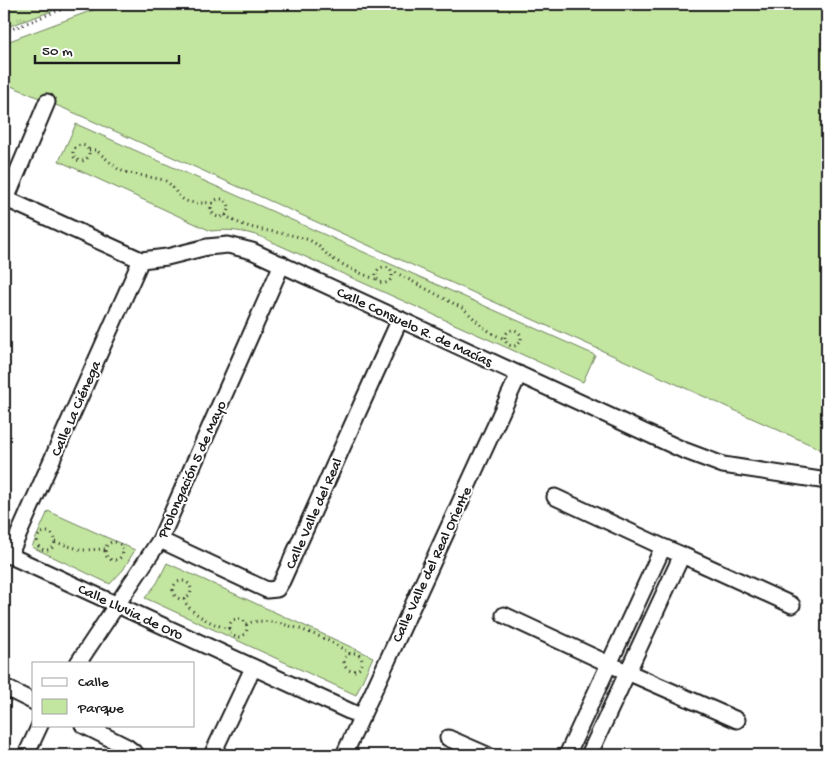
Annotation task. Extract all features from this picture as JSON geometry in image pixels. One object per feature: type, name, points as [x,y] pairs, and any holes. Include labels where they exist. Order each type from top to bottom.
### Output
[{"type":"street","points":[[47,102],[4,200],[142,260]]},
{"type":"street","name":"Calle Consuelo R. de Macías","points":[[142,260],[167,257],[207,247],[228,245],[252,251],[683,450],[723,464],[778,475],[827,481]]},
{"type":"street","name":"Calle La Ciénega","points":[[6,554],[142,260]]},
{"type":"street","name":"Prolongación 5 de Mayo","points":[[79,662],[160,540],[282,264]]},
{"type":"street","name":"Calle Valle del Real","points":[[160,540],[267,590],[277,589],[400,319]]},
{"type":"street","name":"Calle Valle del Real Oriente","points":[[344,755],[519,374]]},
{"type":"street","points":[[556,497],[792,605]]},
{"type":"street","points":[[567,755],[663,547]]},
{"type":"street","name":"Calle Lluvia de Oro","points":[[6,554],[362,717]]},
{"type":"street","points":[[589,755],[682,555]]},
{"type":"street","points":[[504,615],[609,664],[737,720]]},
{"type":"street","points":[[212,755],[253,668]]},
{"type":"street","points":[[4,687],[32,701]]},
{"type":"street","points":[[26,755],[40,726]]},
{"type":"street","points":[[85,726],[127,747],[137,755]]},
{"type":"street","points":[[448,738],[487,755]]},
{"type":"path","points":[[4,32],[75,4]]},
{"type":"path","points":[[84,144],[89,150],[89,156],[82,161],[77,160],[73,156],[73,151],[78,145],[84,144]]},
{"type":"path","points":[[89,150],[96,150],[124,172],[164,180],[169,183],[182,199],[188,202],[194,204],[213,203],[220,199],[228,203],[229,208],[225,215]]},
{"type":"path","points":[[213,203],[212,209],[214,214],[219,216],[225,215],[233,220],[262,230],[289,234],[310,241],[317,244],[337,261],[380,282],[388,282],[392,278],[391,270]]},
{"type":"path","points":[[376,279],[375,273],[378,268],[384,266],[464,309],[489,332],[505,339],[507,344],[512,347],[520,344],[522,338],[519,331],[513,329],[506,333],[505,339]]},
{"type":"path","points":[[43,533],[49,533],[53,536],[55,542],[52,547],[44,550],[39,547],[37,538],[43,533]]},
{"type":"path","points":[[55,542],[78,549],[106,549]]},
{"type":"path","points":[[114,542],[120,545],[123,552],[118,559],[112,560],[106,555],[106,549],[109,544],[114,542]]},
{"type":"path","points":[[180,582],[185,582],[191,589],[190,594],[184,599],[178,598],[174,594],[174,588],[180,582]]},
{"type":"path","points":[[184,599],[191,611],[230,629]]},
{"type":"path","points":[[246,624],[246,632],[240,637],[232,634],[230,629],[231,623],[236,620],[241,620],[246,624],[261,621],[280,623],[317,636],[344,649],[350,654],[356,654],[360,657],[361,666],[356,670],[351,670],[344,665],[344,659],[350,654]]},
{"type":"green space","points":[[4,4],[72,4],[4,28]]},
{"type":"green space","points":[[109,4],[827,4],[827,452],[77,114],[4,83],[4,43]]},
{"type":"green space","points":[[76,124],[595,355],[583,382],[259,236],[236,231],[211,231],[59,161]]},
{"type":"green space","points":[[48,511],[135,550],[123,570],[110,584],[32,547]]},
{"type":"green space","points":[[167,563],[373,657],[356,695],[145,598],[157,583]]}]
